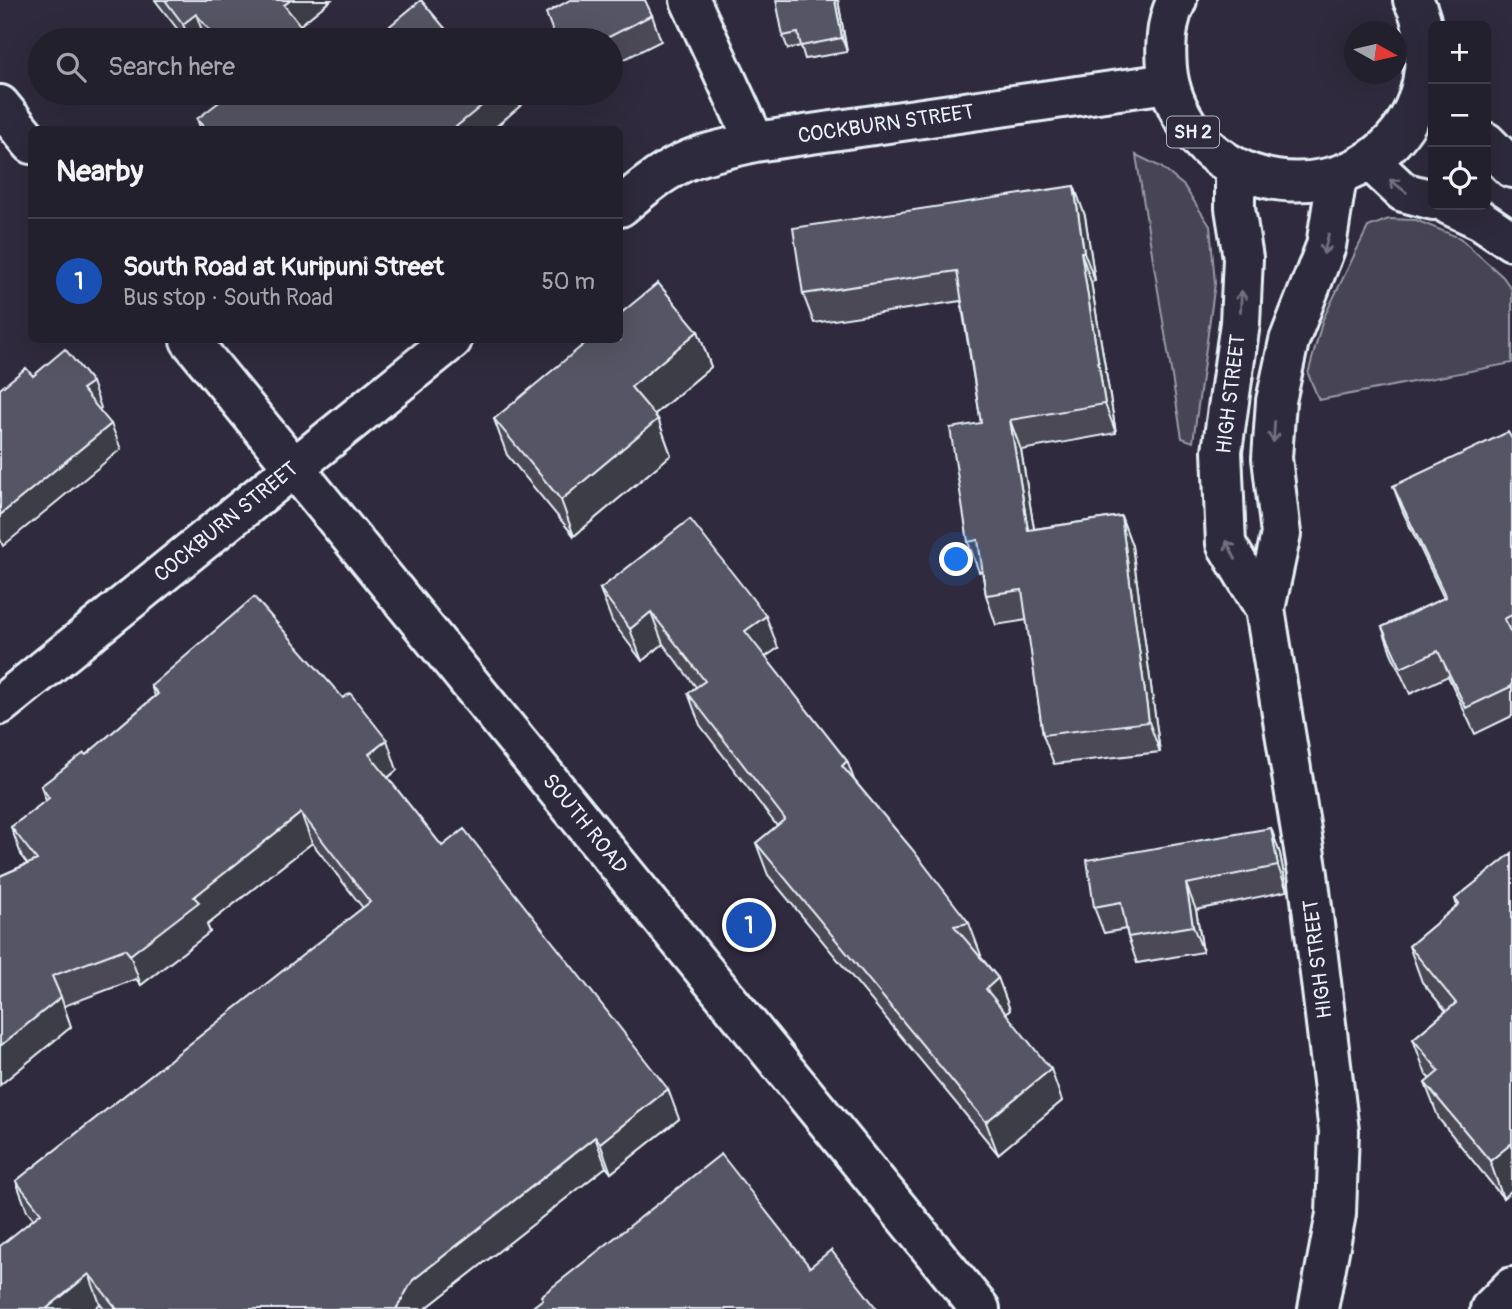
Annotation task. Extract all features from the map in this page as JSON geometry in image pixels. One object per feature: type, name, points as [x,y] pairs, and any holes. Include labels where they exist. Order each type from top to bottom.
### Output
[{"type":"main road","points":[[690,0],[755,142]]},
{"type":"main road","name":"SH 2","points":[[1177,0],[1172,10],[1165,46],[1168,83],[1182,118],[1205,147],[1235,169],[1268,180],[1302,183],[1353,169]]},
{"type":"main road","points":[[1413,0],[1420,11],[1428,65]]},
{"type":"main road","points":[[1428,74],[1408,119],[1391,142],[1353,169],[1403,192],[1428,199]]},
{"type":"main road","name":"COCKBURN STREET","points":[[623,205],[655,179],[682,163],[711,152],[755,142],[1168,83]]},
{"type":"main road","points":[[0,105],[28,139]]},
{"type":"main road","points":[[1491,147],[1512,167]]},
{"type":"main road","name":"HIGH STREET","points":[[1235,169],[1235,208],[1243,258],[1240,323],[1222,451],[1226,544],[1265,609]]},
{"type":"main road","name":"HIGH STREET","points":[[1318,1309],[1336,1214],[1339,1131],[1308,874],[1265,609],[1280,534],[1272,457],[1276,401],[1289,341],[1353,169]]},
{"type":"main road","points":[[1460,210],[1512,241]]},
{"type":"main road","name":"SOUTH ROAD","points":[[192,343],[984,1306]]},
{"type":"main road","name":"COCKBURN STREET","points":[[0,705],[448,343]]},
{"type":"main road","points":[[1490,1309],[1512,1287]]},
{"type":"shaded area","points":[[1136,155],[1161,167],[1184,186],[1210,226],[1215,283],[1193,442],[1182,438]]},
{"type":"shaded area","points":[[1389,219],[1416,220],[1460,238],[1503,277],[1512,290],[1512,363],[1319,400],[1308,374],[1323,319],[1368,227]]},
{"type":"building","points":[[165,0],[291,0],[284,5],[302,28],[208,28],[196,14],[183,24]]},
{"type":"building","points":[[421,0],[445,28],[387,28]]},
{"type":"building","points":[[570,0],[645,0],[652,15],[623,30],[552,28],[546,13]]},
{"type":"building","points":[[776,0],[835,0],[842,38],[801,46],[798,33],[783,36]]},
{"type":"building","points":[[215,105],[482,105],[457,126],[203,126],[197,119]]},
{"type":"building","points":[[1074,186],[1084,252],[1081,252],[1105,404],[1010,420],[1028,530],[1121,516],[1149,722],[1043,735],[1022,590],[986,595],[978,540],[968,542],[950,428],[981,423],[957,271],[803,294],[793,228]]},
{"type":"building","points":[[658,283],[698,331],[631,387],[658,419],[561,500],[494,419],[585,343],[623,343],[623,312]]},
{"type":"building","points":[[65,349],[92,382],[82,389],[111,424],[0,515],[0,389],[26,368],[33,376]]},
{"type":"building","points":[[1508,432],[1512,439],[1512,615],[1504,619],[1512,635],[1512,686],[1466,708],[1438,651],[1401,668],[1382,627],[1446,597],[1393,486]]},
{"type":"building","points":[[690,519],[766,616],[745,631],[847,761],[842,766],[912,849],[969,923],[954,926],[998,978],[986,989],[1051,1069],[986,1122],[756,843],[785,819],[688,693],[705,681],[651,612],[630,629],[600,589]]},
{"type":"building","points":[[254,597],[343,698],[350,693],[387,740],[369,754],[442,846],[464,829],[668,1089],[600,1143],[595,1137],[413,1280],[396,1309],[117,1309],[89,1274],[46,1309],[0,1309],[0,1246],[41,1213],[16,1181],[370,902],[301,813],[194,897],[199,902],[130,955],[125,949],[52,976],[61,997],[0,1046],[0,876],[37,860],[11,827],[49,798],[41,786],[84,753],[86,755],[158,694],[151,686]]},
{"type":"building","points":[[1271,828],[1278,866],[1186,884],[1193,926],[1128,937],[1121,902],[1094,907],[1087,860]]},
{"type":"building","points":[[1512,853],[1512,1143],[1490,1161],[1425,1083],[1439,1071],[1413,1039],[1456,1003],[1409,946],[1459,904],[1455,899]]},
{"type":"building","points":[[721,1154],[810,1267],[831,1250],[877,1309],[530,1309],[543,1299],[541,1296]]},
{"type":"place","name":"South Road at Kuripuni Street","points":[[749,925]]}]
